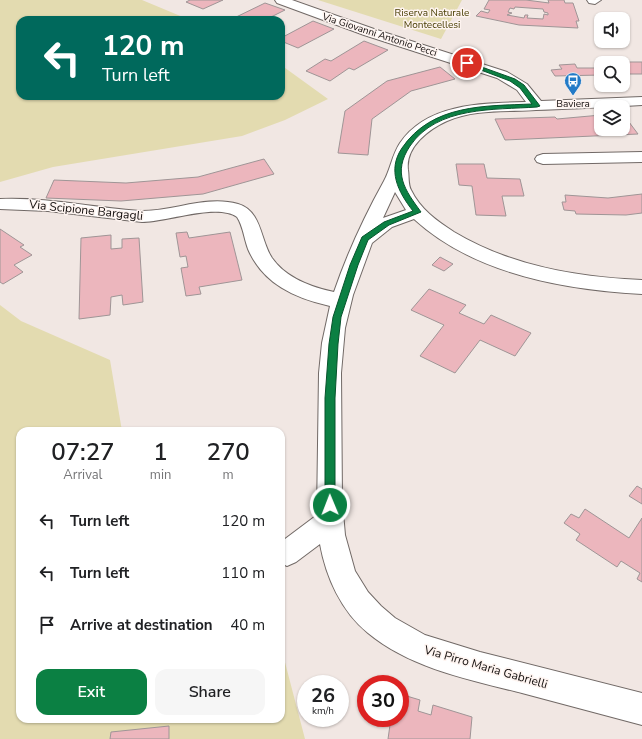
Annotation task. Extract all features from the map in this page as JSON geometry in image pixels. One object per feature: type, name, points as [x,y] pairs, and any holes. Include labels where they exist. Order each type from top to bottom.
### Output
[{"type":"street","name":"Via Giovanni Antonio Pecci","points":[[281,0],[369,32],[502,75],[522,86],[537,106]]},
{"type":"street","points":[[642,101],[478,109],[443,117],[431,123],[414,136],[403,152],[398,171],[398,180],[404,196],[417,212],[436,229],[456,241],[483,254],[514,266],[565,279],[642,287]]},
{"type":"street","points":[[543,159],[642,156]]},
{"type":"street","name":"Via Pirro Maria Gabrielli","points":[[398,171],[374,214],[342,301],[333,344],[330,398],[330,520],[333,543],[346,583],[353,595],[368,613],[398,637],[412,645],[443,657],[642,709]]},
{"type":"street","name":"Via Scipione Bargagli","points":[[0,204],[41,204],[140,217],[217,207],[236,209],[246,214],[259,251],[265,263],[275,274],[305,291],[342,301]]},
{"type":"street","points":[[365,239],[386,223],[417,212]]},
{"type":"street","points":[[288,553],[330,520]]},
{"type":"green space","points":[[0,0],[142,0],[180,16],[16,16],[16,100],[285,100],[285,68],[328,99],[285,120],[242,136],[53,167],[0,182]]},
{"type":"green space","name":"Riserva Naturale Montecellesi","points":[[318,0],[462,0],[441,39]]},
{"type":"green space","points":[[0,305],[21,321],[110,360],[121,427],[16,427],[16,723],[285,723],[285,662],[297,708],[297,727],[302,727],[305,739],[0,739]]},
{"type":"building","points":[[190,0],[223,0],[203,9],[186,2]]},
{"type":"building","points":[[489,0],[526,0],[549,3],[548,0],[564,0],[565,3],[573,3],[579,21],[576,21],[578,28],[519,25],[476,16],[481,11],[488,13],[490,10],[484,9]],"holes":[[[515,7],[543,9],[544,12],[548,13],[548,15],[544,14],[543,19],[527,18],[528,15],[525,15],[524,18],[507,15],[512,13],[508,12],[510,8],[514,9]]]},
{"type":"building","points":[[265,3],[285,10],[273,16],[238,16]]},
{"type":"building","points":[[313,21],[334,29],[298,48],[285,43],[285,36]]},
{"type":"building","points":[[364,41],[388,50],[354,70],[349,68],[330,81],[306,71],[325,59],[331,61]]},
{"type":"building","points":[[630,62],[642,62],[642,74],[630,74]]},
{"type":"building","points":[[575,64],[577,68],[594,68],[594,75],[555,76],[551,70],[562,69],[559,65]]},
{"type":"building","points":[[440,67],[455,79],[411,91],[372,119],[368,155],[338,153],[345,111],[387,81]]},
{"type":"building","points":[[594,116],[594,136],[505,140],[495,119],[555,117],[557,119]]},
{"type":"building","points":[[630,123],[638,134],[630,134]]},
{"type":"building","points":[[264,159],[274,174],[203,194],[121,201],[46,198],[54,180],[126,183],[198,177]]},
{"type":"building","points":[[456,164],[484,164],[487,178],[520,179],[524,196],[502,196],[506,216],[476,215],[472,186],[459,185]]},
{"type":"building","points":[[642,194],[642,213],[626,215],[576,214],[575,211],[564,210],[562,202],[566,202],[565,195],[608,198]]},
{"type":"building","points":[[0,229],[24,245],[20,247],[32,255],[14,265],[23,272],[3,284],[0,282]]},
{"type":"building","points":[[187,232],[189,238],[230,232],[242,280],[199,287],[201,294],[186,296],[181,268],[188,267],[186,256],[180,257],[176,233]]},
{"type":"building","points":[[111,235],[111,249],[122,248],[122,239],[139,238],[143,302],[123,305],[122,295],[111,297],[110,315],[79,319],[81,238]]},
{"type":"building","points":[[440,257],[453,264],[444,271],[432,265]]},
{"type":"building","points":[[429,289],[466,305],[459,313],[484,324],[491,315],[531,333],[515,356],[480,340],[455,373],[420,356],[444,325],[411,310]]},
{"type":"building","points":[[637,486],[642,489],[642,504],[629,496]]},
{"type":"building","points":[[585,509],[629,538],[642,518],[642,582],[637,579],[640,573],[621,561],[617,567],[576,540],[580,534],[564,523],[571,514],[579,518]]},
{"type":"building","points":[[409,697],[420,700],[418,711],[431,715],[433,705],[472,717],[470,739],[388,739],[390,727],[409,727]]},
{"type":"building","points":[[169,726],[169,739],[110,739],[111,732]]},
{"type":"place","name":"Baviera","points":[[573,96]]},
{"type":"route","points":[[330,505],[330,398],[333,344],[337,317],[354,265],[365,239],[386,223],[417,212],[404,196],[398,180],[400,158],[407,144],[414,136],[431,123],[455,113],[466,110],[495,107],[537,106],[522,86],[512,80],[467,63]]}]
